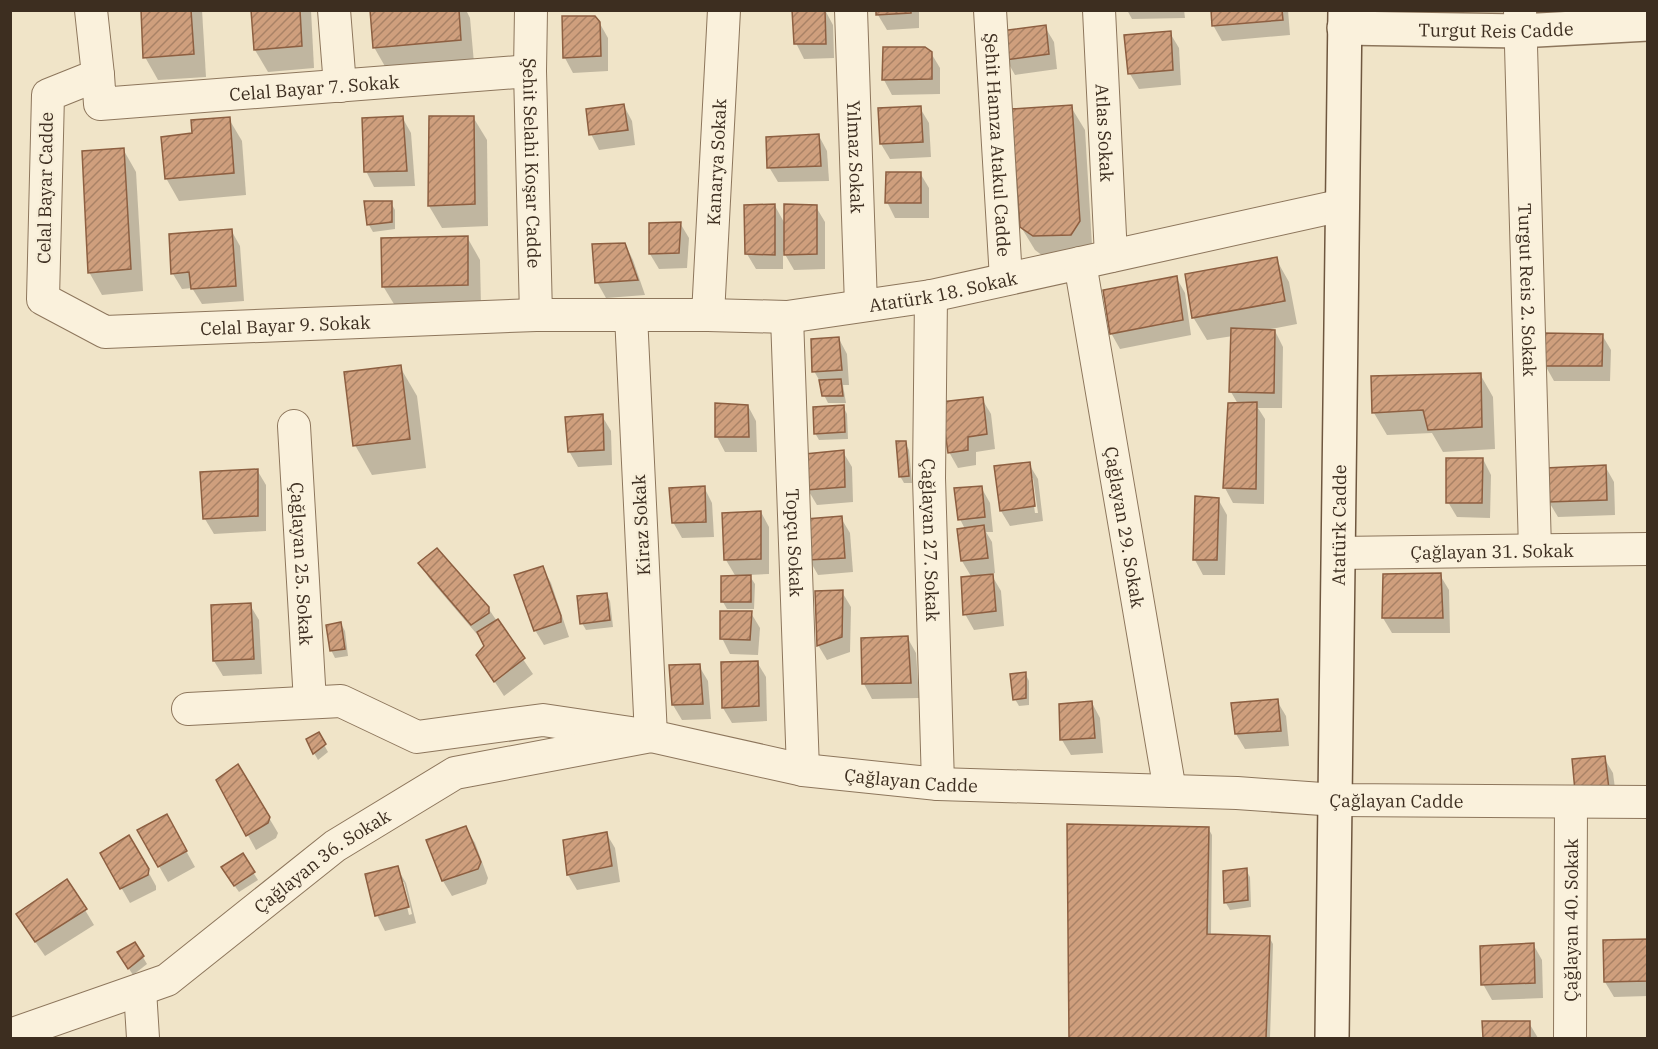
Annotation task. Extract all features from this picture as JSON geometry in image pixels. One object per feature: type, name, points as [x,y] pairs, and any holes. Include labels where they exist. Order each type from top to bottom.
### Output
[{"type":"main road","name":"Turgut Reis Cadde","points":[[1345,19],[1647,24]]},
{"type":"main road","name":"Atatürk Cadde","points":[[1332,1038],[1345,19]]},
{"type":"street","points":[[91,10],[99,89]]},
{"type":"street","points":[[334,10],[340,86]]},
{"type":"street","name":"Şehit Selahi Koşar Cadde","points":[[531,10],[530,71],[537,315]]},
{"type":"street","name":"Kanarya Sokak","points":[[708,315],[724,10]]},
{"type":"street","name":"Yılmaz Sokak","points":[[851,10],[861,305]]},
{"type":"street","name":"Şehit Hamza Atakul Cadde","points":[[990,10],[1006,279]]},
{"type":"street","name":"Atlas Sokak","points":[[1099,10],[1112,256]]},
{"type":"street","name":"Turgut Reis 2. Sokak","points":[[1520,21],[1535,550]]},
{"type":"street","name":"Celal Bayar 7. Sokak","points":[[99,89],[340,86],[530,71]]},
{"type":"street","name":"Celal Bayar Cadde","points":[[43,299],[48,95],[99,89]]},
{"type":"street","name":"Atatürk 18. Sokak","points":[[537,315],[788,317],[931,296],[1343,205]]},
{"type":"street","name":"Çağlayan 29. Sokak","points":[[1080,263],[1170,791]]},
{"type":"street","name":"Çağlayan 27. Sokak","points":[[931,296],[929,478],[938,784]]},
{"type":"street","name":"Celal Bayar 9. Sokak","points":[[43,299],[105,332],[537,315]]},
{"type":"street","name":"Kiraz Sokak","points":[[630,315],[651,736]]},
{"type":"street","name":"Topçu Sokak","points":[[788,317],[803,770]]},
{"type":"street","name":"Çağlayan 25. Sokak","points":[[294,426],[310,702]]},
{"type":"street","name":"Çağlayan 31. Sokak","points":[[1338,553],[1647,549]]},
{"type":"street","name":"Çağlayan Cadde","points":[[188,709],[341,701],[417,737],[543,720],[651,736],[803,770],[938,784],[1170,791],[1336,800],[1647,802]]},
{"type":"street","name":"Çağlayan 36. Sokak","points":[[10,1035],[167,980],[335,846],[455,773],[651,736]]},
{"type":"street","name":"Çağlayan 40. Sokak","points":[[1570,1038],[1571,802]]},
{"type":"street","points":[[140,990],[143,1038]]},
{"type":"building","points":[[141,10],[191,10],[194,54],[143,58]]},
{"type":"building","points":[[251,10],[300,10],[302,46],[254,50]]},
{"type":"building","points":[[370,10],[459,10],[461,40],[373,48]]},
{"type":"building","points":[[792,10],[825,10],[826,44],[794,44]]},
{"type":"building","points":[[876,10],[911,10],[911,13],[876,15]]},
{"type":"building","points":[[1211,10],[1282,10],[1283,20],[1212,26]]},
{"type":"building","points":[[562,16],[595,16],[600,22],[601,56],[563,58]]},
{"type":"building","points":[[1046,25],[1049,54],[1005,60],[1001,31]]},
{"type":"building","points":[[1171,31],[1173,70],[1128,74],[1124,35]]},
{"type":"building","points":[[883,47],[925,47],[932,52],[932,79],[882,80]]},
{"type":"building","points":[[624,104],[628,130],[589,135],[586,109]]},
{"type":"building","points":[[1072,105],[1080,221],[1071,235],[1033,236],[1020,227],[1011,109]]},
{"type":"building","points":[[921,106],[923,142],[880,144],[878,108]]},
{"type":"building","points":[[403,116],[407,171],[364,172],[362,118]]},
{"type":"building","points":[[429,116],[474,116],[475,204],[428,206]]},
{"type":"building","points":[[230,117],[234,173],[165,179],[161,137],[192,133],[191,120]]},
{"type":"building","points":[[819,134],[821,166],[767,168],[766,137]]},
{"type":"building","points":[[124,148],[131,269],[88,273],[82,151]]},
{"type":"building","points":[[886,172],[921,172],[921,203],[885,203]]},
{"type":"building","points":[[364,201],[392,201],[392,222],[367,225]]},
{"type":"building","points":[[775,204],[775,255],[745,254],[744,205]]},
{"type":"building","points":[[784,204],[817,205],[817,254],[784,255]]},
{"type":"building","points":[[681,222],[679,253],[649,254],[649,223]]},
{"type":"building","points":[[232,229],[236,286],[191,289],[189,272],[171,274],[169,234]]},
{"type":"building","points":[[468,236],[468,285],[382,287],[381,238]]},
{"type":"building","points":[[625,243],[638,280],[595,283],[592,244]]},
{"type":"building","points":[[1277,257],[1285,301],[1192,318],[1185,274]]},
{"type":"building","points":[[1177,276],[1183,320],[1110,334],[1103,290]]},
{"type":"building","points":[[1231,328],[1275,330],[1274,393],[1229,392]]},
{"type":"building","points":[[1542,333],[1603,334],[1602,366],[1543,366]]},
{"type":"building","points":[[839,337],[842,370],[812,372],[811,339]]},
{"type":"building","points":[[401,365],[410,439],[353,446],[344,372]]},
{"type":"building","points":[[1481,373],[1482,427],[1428,430],[1423,410],[1372,413],[1371,376]]},
{"type":"building","points":[[841,379],[843,396],[822,396],[819,380]]},
{"type":"building","points":[[983,397],[987,434],[968,437],[968,450],[948,453],[941,402]]},
{"type":"building","points":[[1257,402],[1256,489],[1223,488],[1228,403]]},
{"type":"building","points":[[715,403],[748,405],[749,437],[715,437]]},
{"type":"building","points":[[844,405],[845,432],[814,434],[813,407]]},
{"type":"building","points":[[603,414],[604,450],[568,452],[565,417]]},
{"type":"building","points":[[896,441],[906,441],[909,476],[899,477]]},
{"type":"building","points":[[844,450],[845,487],[806,490],[805,454]]},
{"type":"building","points":[[1446,458],[1483,458],[1482,503],[1446,503]]},
{"type":"building","points":[[1030,462],[1035,506],[1000,511],[994,466]]},
{"type":"building","points":[[1606,465],[1607,500],[1548,502],[1546,468]]},
{"type":"building","points":[[258,469],[258,516],[203,519],[200,472]]},
{"type":"building","points":[[705,486],[706,522],[672,523],[669,488]]},
{"type":"building","points":[[982,486],[985,517],[958,520],[954,488]]},
{"type":"building","points":[[1195,496],[1219,498],[1217,560],[1193,560]]},
{"type":"building","points":[[761,511],[761,559],[724,560],[722,513]]},
{"type":"building","points":[[842,516],[845,558],[808,560],[806,519]]},
{"type":"building","points":[[984,525],[988,558],[961,561],[957,529]]},
{"type":"building","points":[[437,548],[489,607],[489,613],[471,625],[418,563]]},
{"type":"building","points":[[543,566],[561,616],[561,622],[534,631],[514,575]]},
{"type":"building","points":[[1441,573],[1443,618],[1382,618],[1383,574]]},
{"type":"building","points":[[993,574],[996,611],[963,615],[961,577]]},
{"type":"building","points":[[751,575],[751,602],[721,602],[721,576]]},
{"type":"building","points":[[843,590],[842,637],[817,646],[815,591]]},
{"type":"building","points":[[607,593],[610,620],[580,624],[577,596]]},
{"type":"building","points":[[251,603],[254,659],[213,661],[211,605]]},
{"type":"building","points":[[720,611],[752,611],[750,640],[720,639]]},
{"type":"building","points":[[498,619],[525,658],[494,682],[476,655],[484,646],[477,632]]},
{"type":"building","points":[[341,622],[345,649],[330,651],[326,625]]},
{"type":"building","points":[[908,636],[911,683],[862,684],[861,638]]},
{"type":"building","points":[[758,661],[759,706],[722,708],[721,662]]},
{"type":"building","points":[[700,664],[703,704],[672,705],[669,665]]},
{"type":"building","points":[[1026,672],[1026,698],[1013,700],[1010,674]]},
{"type":"building","points":[[1278,699],[1281,731],[1235,734],[1231,703]]},
{"type":"building","points":[[1092,701],[1095,738],[1060,740],[1059,704]]},
{"type":"building","points":[[319,732],[326,744],[313,754],[306,739]]},
{"type":"building","points":[[1605,756],[1609,789],[1575,791],[1572,759]]},
{"type":"building","points":[[238,764],[270,817],[268,823],[246,836],[216,780]]},
{"type":"building","points":[[167,814],[187,851],[158,867],[137,830]]},
{"type":"building","points":[[1067,824],[1209,827],[1207,934],[1270,936],[1266,1038],[1069,1038]]},
{"type":"building","points":[[466,826],[481,862],[478,869],[442,881],[426,840]]},
{"type":"building","points":[[607,832],[612,866],[567,875],[563,840]]},
{"type":"building","points":[[129,835],[149,869],[148,875],[120,889],[100,853]]},
{"type":"building","points":[[243,853],[255,872],[234,886],[221,867]]},
{"type":"building","points":[[398,866],[409,907],[375,916],[365,874]]},
{"type":"building","points":[[1247,868],[1248,900],[1224,903],[1223,871]]},
{"type":"building","points":[[67,879],[87,909],[35,942],[16,914]]},
{"type":"building","points":[[1648,939],[1648,981],[1604,982],[1603,940]]},
{"type":"building","points":[[135,942],[144,956],[128,969],[117,952]]},
{"type":"building","points":[[1534,943],[1535,983],[1481,985],[1480,946]]},
{"type":"building","points":[[1482,1021],[1530,1021],[1530,1038],[1483,1038]]}]
